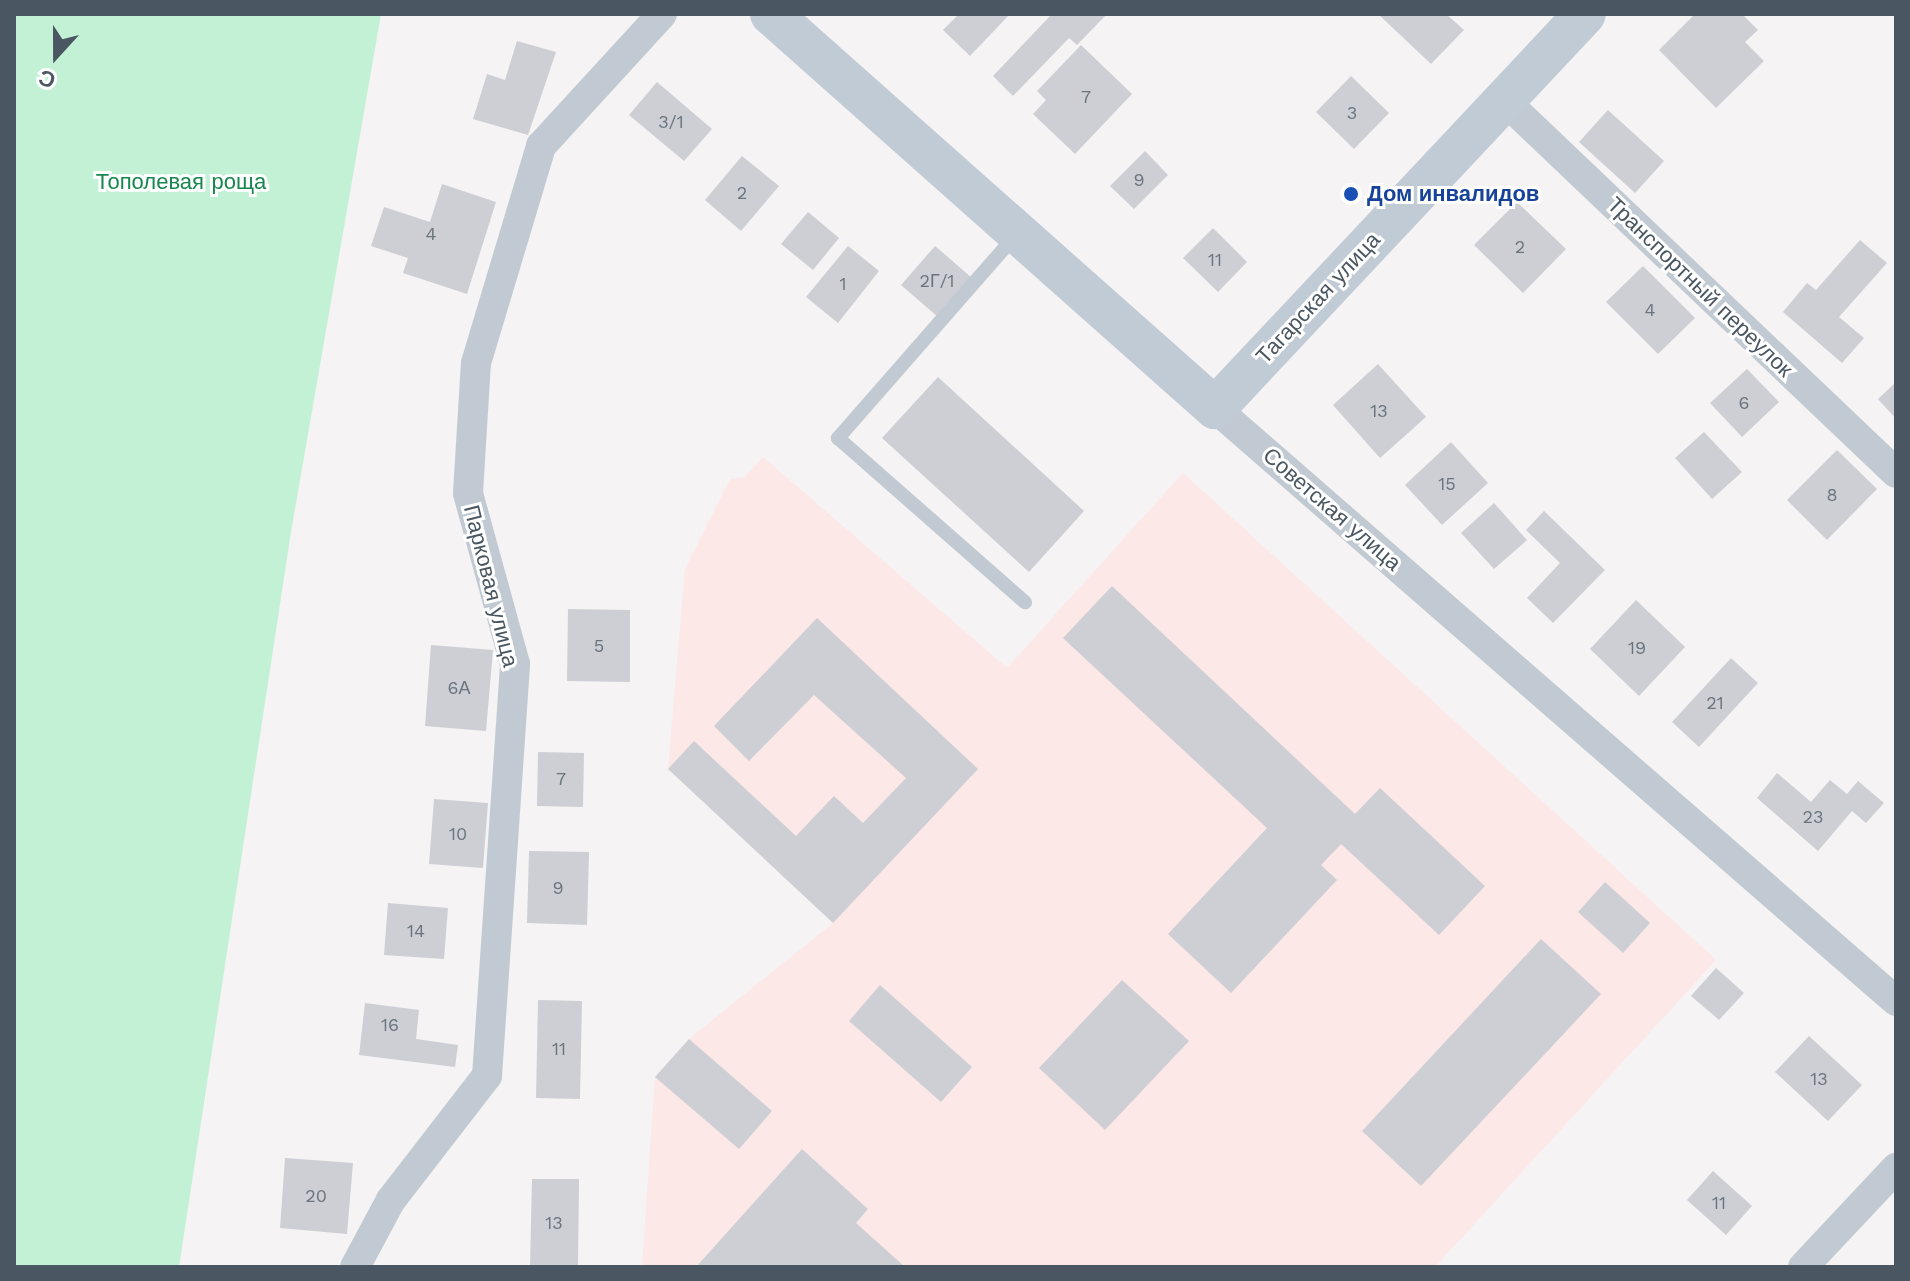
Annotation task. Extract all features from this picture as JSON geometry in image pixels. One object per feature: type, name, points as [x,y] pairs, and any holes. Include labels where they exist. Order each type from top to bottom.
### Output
[{"type":"street","name":"Парковая улица","points":[[355,1267],[391,1200],[487,1076],[515,664],[468,493],[476,363],[541,146],[662,14]]},
{"type":"street","name":"Советская улица","points":[[771,14],[1016,236],[1896,1001]]},
{"type":"street","name":"Тагарская улица","points":[[1215,408],[1585,14]]},
{"type":"street","name":"Транспортный переулок","points":[[1504,100],[1896,473]]},
{"type":"street","points":[[1803,1267],[1896,1168]]},
{"type":"lane","points":[[1016,236],[838,438],[1025,602]]},
{"type":"shaded area","points":[[763,457],[1007,668],[1183,473],[1716,960],[1435,1267],[642,1267],[655,1077],[689,1039],[833,923],[668,769],[685,569],[730,479],[744,478]]},
{"type":"green space","name":"Тополевая роща","points":[[14,14],[381,14],[291,532],[179,1267],[14,1267]]},
{"type":"building","points":[[959,14],[1010,14],[970,56],[943,30]]},
{"type":"building","points":[[1052,14],[1107,14],[1077,45],[1069,38],[1013,96],[993,76]]},
{"type":"building","points":[[1378,14],[1446,14],[1464,30],[1431,64]]},
{"type":"building","points":[[1695,14],[1742,14],[1758,30],[1745,42],[1764,61],[1716,108],[1659,50]]},
{"type":"building","points":[[517,41],[556,52],[528,135],[473,119],[487,74],[505,80]]},
{"type":"building","points":[[1081,45],[1132,94],[1075,154],[1033,114],[1046,100],[1037,91]]},
{"type":"building","points":[[1351,76],[1389,113],[1354,149],[1316,112]]},
{"type":"building","points":[[657,82],[712,129],[684,161],[629,115]]},
{"type":"building","points":[[1608,110],[1664,161],[1635,193],[1579,142]]},
{"type":"building","points":[[1145,151],[1168,175],[1134,209],[1110,186]]},
{"type":"building","points":[[742,156],[779,186],[741,231],[705,200]]},
{"type":"building","points":[[442,184],[496,202],[467,294],[403,273],[408,258],[371,246],[384,207],[430,222]]},
{"type":"building","points":[[1517,202],[1566,249],[1523,293],[1474,245]]},
{"type":"building","points":[[808,212],[839,238],[813,270],[781,244]]},
{"type":"building","points":[[1213,228],[1247,262],[1218,292],[1183,258]]},
{"type":"building","points":[[1860,240],[1887,263],[1839,317],[1864,338],[1842,363],[1783,312],[1807,283],[1816,290]]},
{"type":"building","points":[[848,246],[879,271],[838,323],[806,297]]},
{"type":"building","points":[[935,246],[972,278],[938,317],[901,285]]},
{"type":"building","points":[[1643,266],[1695,318],[1658,354],[1606,302]]},
{"type":"building","points":[[1378,364],[1426,417],[1380,458],[1333,405]]},
{"type":"building","points":[[1747,369],[1779,402],[1742,437],[1710,403]]},
{"type":"building","points":[[938,377],[1084,511],[1029,572],[882,438]]},
{"type":"building","points":[[1896,382],[1896,419],[1878,399]]},
{"type":"building","points":[[1704,432],[1742,472],[1712,499],[1675,458]]},
{"type":"building","points":[[1451,442],[1488,483],[1442,525],[1405,485]]},
{"type":"building","points":[[1837,450],[1877,489],[1827,540],[1787,500]]},
{"type":"building","points":[[1494,503],[1527,540],[1494,569],[1461,533]]},
{"type":"building","points":[[1544,511],[1605,570],[1553,623],[1527,598],[1560,563],[1526,530]]},
{"type":"building","points":[[1112,586],[1355,814],[1380,788],[1485,886],[1439,935],[1341,844],[1321,865],[1337,880],[1231,993],[1168,934],[1267,828],[1063,638]]},
{"type":"building","points":[[1636,600],[1685,647],[1639,696],[1590,649]]},
{"type":"building","points":[[568,609],[630,610],[630,682],[567,681]]},
{"type":"building","points":[[817,618],[978,769],[833,923],[668,769],[694,741],[796,836],[834,796],[863,823],[906,778],[814,695],[749,761],[714,726]]},
{"type":"building","points":[[431,645],[493,650],[486,731],[425,726]]},
{"type":"building","points":[[1731,658],[1758,683],[1699,747],[1672,722]]},
{"type":"building","points":[[538,752],[584,753],[583,807],[537,806]]},
{"type":"building","points":[[1777,773],[1811,802],[1830,780],[1847,794],[1858,781],[1884,803],[1866,823],[1852,811],[1818,851],[1757,798]]},
{"type":"building","points":[[434,799],[488,803],[483,868],[429,864]]},
{"type":"building","points":[[529,851],[589,852],[587,925],[527,923]]},
{"type":"building","points":[[1605,882],[1650,923],[1623,953],[1578,912]]},
{"type":"building","points":[[388,903],[448,908],[444,959],[384,955]]},
{"type":"building","points":[[1541,939],[1601,994],[1421,1186],[1362,1131]]},
{"type":"building","points":[[1716,968],[1744,993],[1719,1020],[1691,996]]},
{"type":"building","points":[[1122,980],[1189,1041],[1105,1130],[1039,1068]]},
{"type":"building","points":[[880,985],[972,1067],[941,1102],[849,1021]]},
{"type":"building","points":[[538,1000],[582,1001],[580,1099],[536,1098]]},
{"type":"building","points":[[365,1003],[419,1010],[416,1039],[458,1045],[455,1067],[359,1055]]},
{"type":"building","points":[[1809,1036],[1862,1085],[1828,1121],[1775,1072]]},
{"type":"building","points":[[689,1039],[772,1111],[739,1149],[655,1077]]},
{"type":"building","points":[[802,1149],[868,1209],[856,1223],[905,1267],[696,1267]]},
{"type":"building","points":[[285,1158],[353,1163],[347,1234],[280,1228]]},
{"type":"building","points":[[1713,1171],[1752,1206],[1726,1235],[1687,1200]]},
{"type":"building","points":[[532,1179],[579,1179],[578,1267],[530,1267]]},
{"type":"place","name":"Дом инвалидов","points":[[1351,194]]}]
